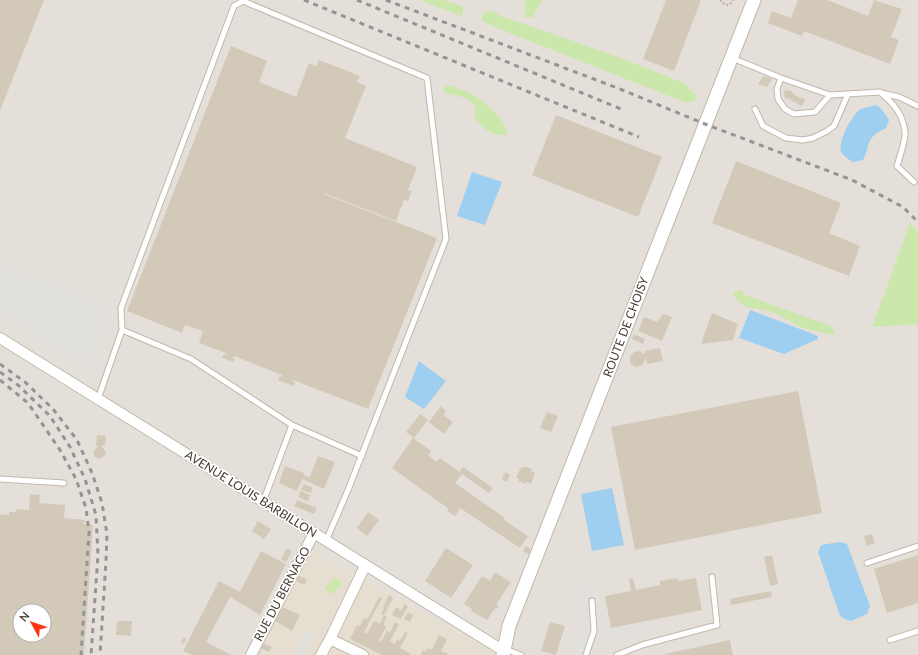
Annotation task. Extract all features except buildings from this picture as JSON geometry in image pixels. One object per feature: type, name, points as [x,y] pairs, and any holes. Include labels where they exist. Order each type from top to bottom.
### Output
[{"type":"street","name":"ROUTE DE CHOISY","points":[[504,652],[509,626],[754,0]]},
{"type":"street","name":"AVENUE LOUIS BARBILLON","points":[[0,338],[504,652]]},
{"type":"street","name":"RUE DU BERNAGO","points":[[251,655],[314,534]]},
{"type":"street","points":[[321,655],[365,566]]},
{"type":"street","points":[[330,639],[363,655]]},
{"type":"lane","points":[[98,399],[122,330],[121,308],[234,6],[243,1],[427,78],[446,239],[362,456],[326,541]]},
{"type":"lane","points":[[731,58],[781,78],[830,95],[880,92],[899,97],[918,106]]},
{"type":"lane","points":[[781,78],[778,89],[778,99],[785,108],[794,114],[815,112],[830,95]]},
{"type":"lane","points":[[880,92],[898,109],[905,133],[897,166],[914,182]]},
{"type":"lane","points":[[755,109],[763,126],[786,138],[803,140],[814,138],[827,132],[834,126],[848,94]]},
{"type":"lane","points":[[122,330],[190,359],[292,425],[362,456]]},
{"type":"lane","points":[[263,502],[292,425]]},
{"type":"lane","points":[[0,479],[64,483]]},
{"type":"lane","points":[[867,563],[918,546]]},
{"type":"lane","points":[[617,655],[642,645],[716,625],[712,577]]},
{"type":"lane","points":[[586,655],[594,631],[592,601]]},
{"type":"lane","points":[[890,640],[918,631]]},
{"type":"lane","points":[[504,652],[521,655]]},
{"type":"path","points":[[720,0],[725,5],[730,4],[733,0]]},
{"type":"shaded area","points":[[0,0],[918,0],[918,655],[502,655],[484,647],[311,551],[254,655],[0,655]]},
{"type":"shaded area","points":[[0,262],[111,307],[88,368],[0,315]]},
{"type":"shaded area","points":[[918,537],[918,548],[875,563],[870,552]]},
{"type":"shaded area","points":[[311,551],[484,647],[502,655],[254,655]]},
{"type":"shaded area","points":[[596,587],[602,631],[648,622],[649,632],[590,644],[586,655],[571,655],[579,622],[574,591]]},
{"type":"shaded area","points":[[306,631],[313,634],[303,655],[294,655]]},
{"type":"green space","points":[[419,0],[443,0],[462,6],[462,16]]},
{"type":"green space","points":[[525,0],[542,0],[533,17],[525,18]]},
{"type":"green space","points":[[493,11],[501,16],[610,54],[682,82],[697,96],[696,100],[687,103],[499,29],[482,20],[483,12]]},
{"type":"green space","points":[[446,85],[467,92],[492,109],[504,124],[507,134],[496,135],[486,130],[475,119],[474,115],[476,108],[473,104],[462,97],[445,93],[443,89]]},
{"type":"green space","points":[[910,223],[918,232],[918,324],[872,327]]},
{"type":"green space","points":[[741,290],[745,295],[831,326],[835,333],[833,335],[803,328],[775,313],[746,307],[735,298],[733,292]]},
{"type":"green space","points":[[336,577],[342,584],[331,595],[325,588]]},
{"type":"water","points":[[877,105],[889,120],[886,128],[871,138],[863,160],[853,162],[844,156],[841,151],[846,128],[857,112],[861,109]]},
{"type":"water","points":[[472,172],[502,182],[485,225],[457,216]]},
{"type":"water","points":[[750,310],[818,336],[818,339],[784,354],[739,338]]},
{"type":"water","points":[[419,361],[446,381],[424,409],[405,397]]},
{"type":"water","points":[[612,488],[624,545],[592,551],[581,494]]},
{"type":"water","points":[[840,542],[847,544],[870,606],[867,614],[851,621],[840,616],[818,552],[821,545]]},
{"type":"railway","points":[[304,0],[639,137]]},
{"type":"railway","points":[[357,0],[621,109]]},
{"type":"railway","points":[[386,0],[620,89],[705,124],[852,180],[903,207],[918,222]]},
{"type":"railway","points":[[0,364],[25,382],[53,409],[77,440],[92,473],[102,503],[107,534],[100,655]]},
{"type":"railway","points":[[0,372],[18,385],[50,416],[70,447],[85,479],[96,515],[98,555],[91,655]]},
{"type":"railway","points":[[0,380],[28,403],[60,450],[76,479],[86,508],[89,532],[81,655]]}]
